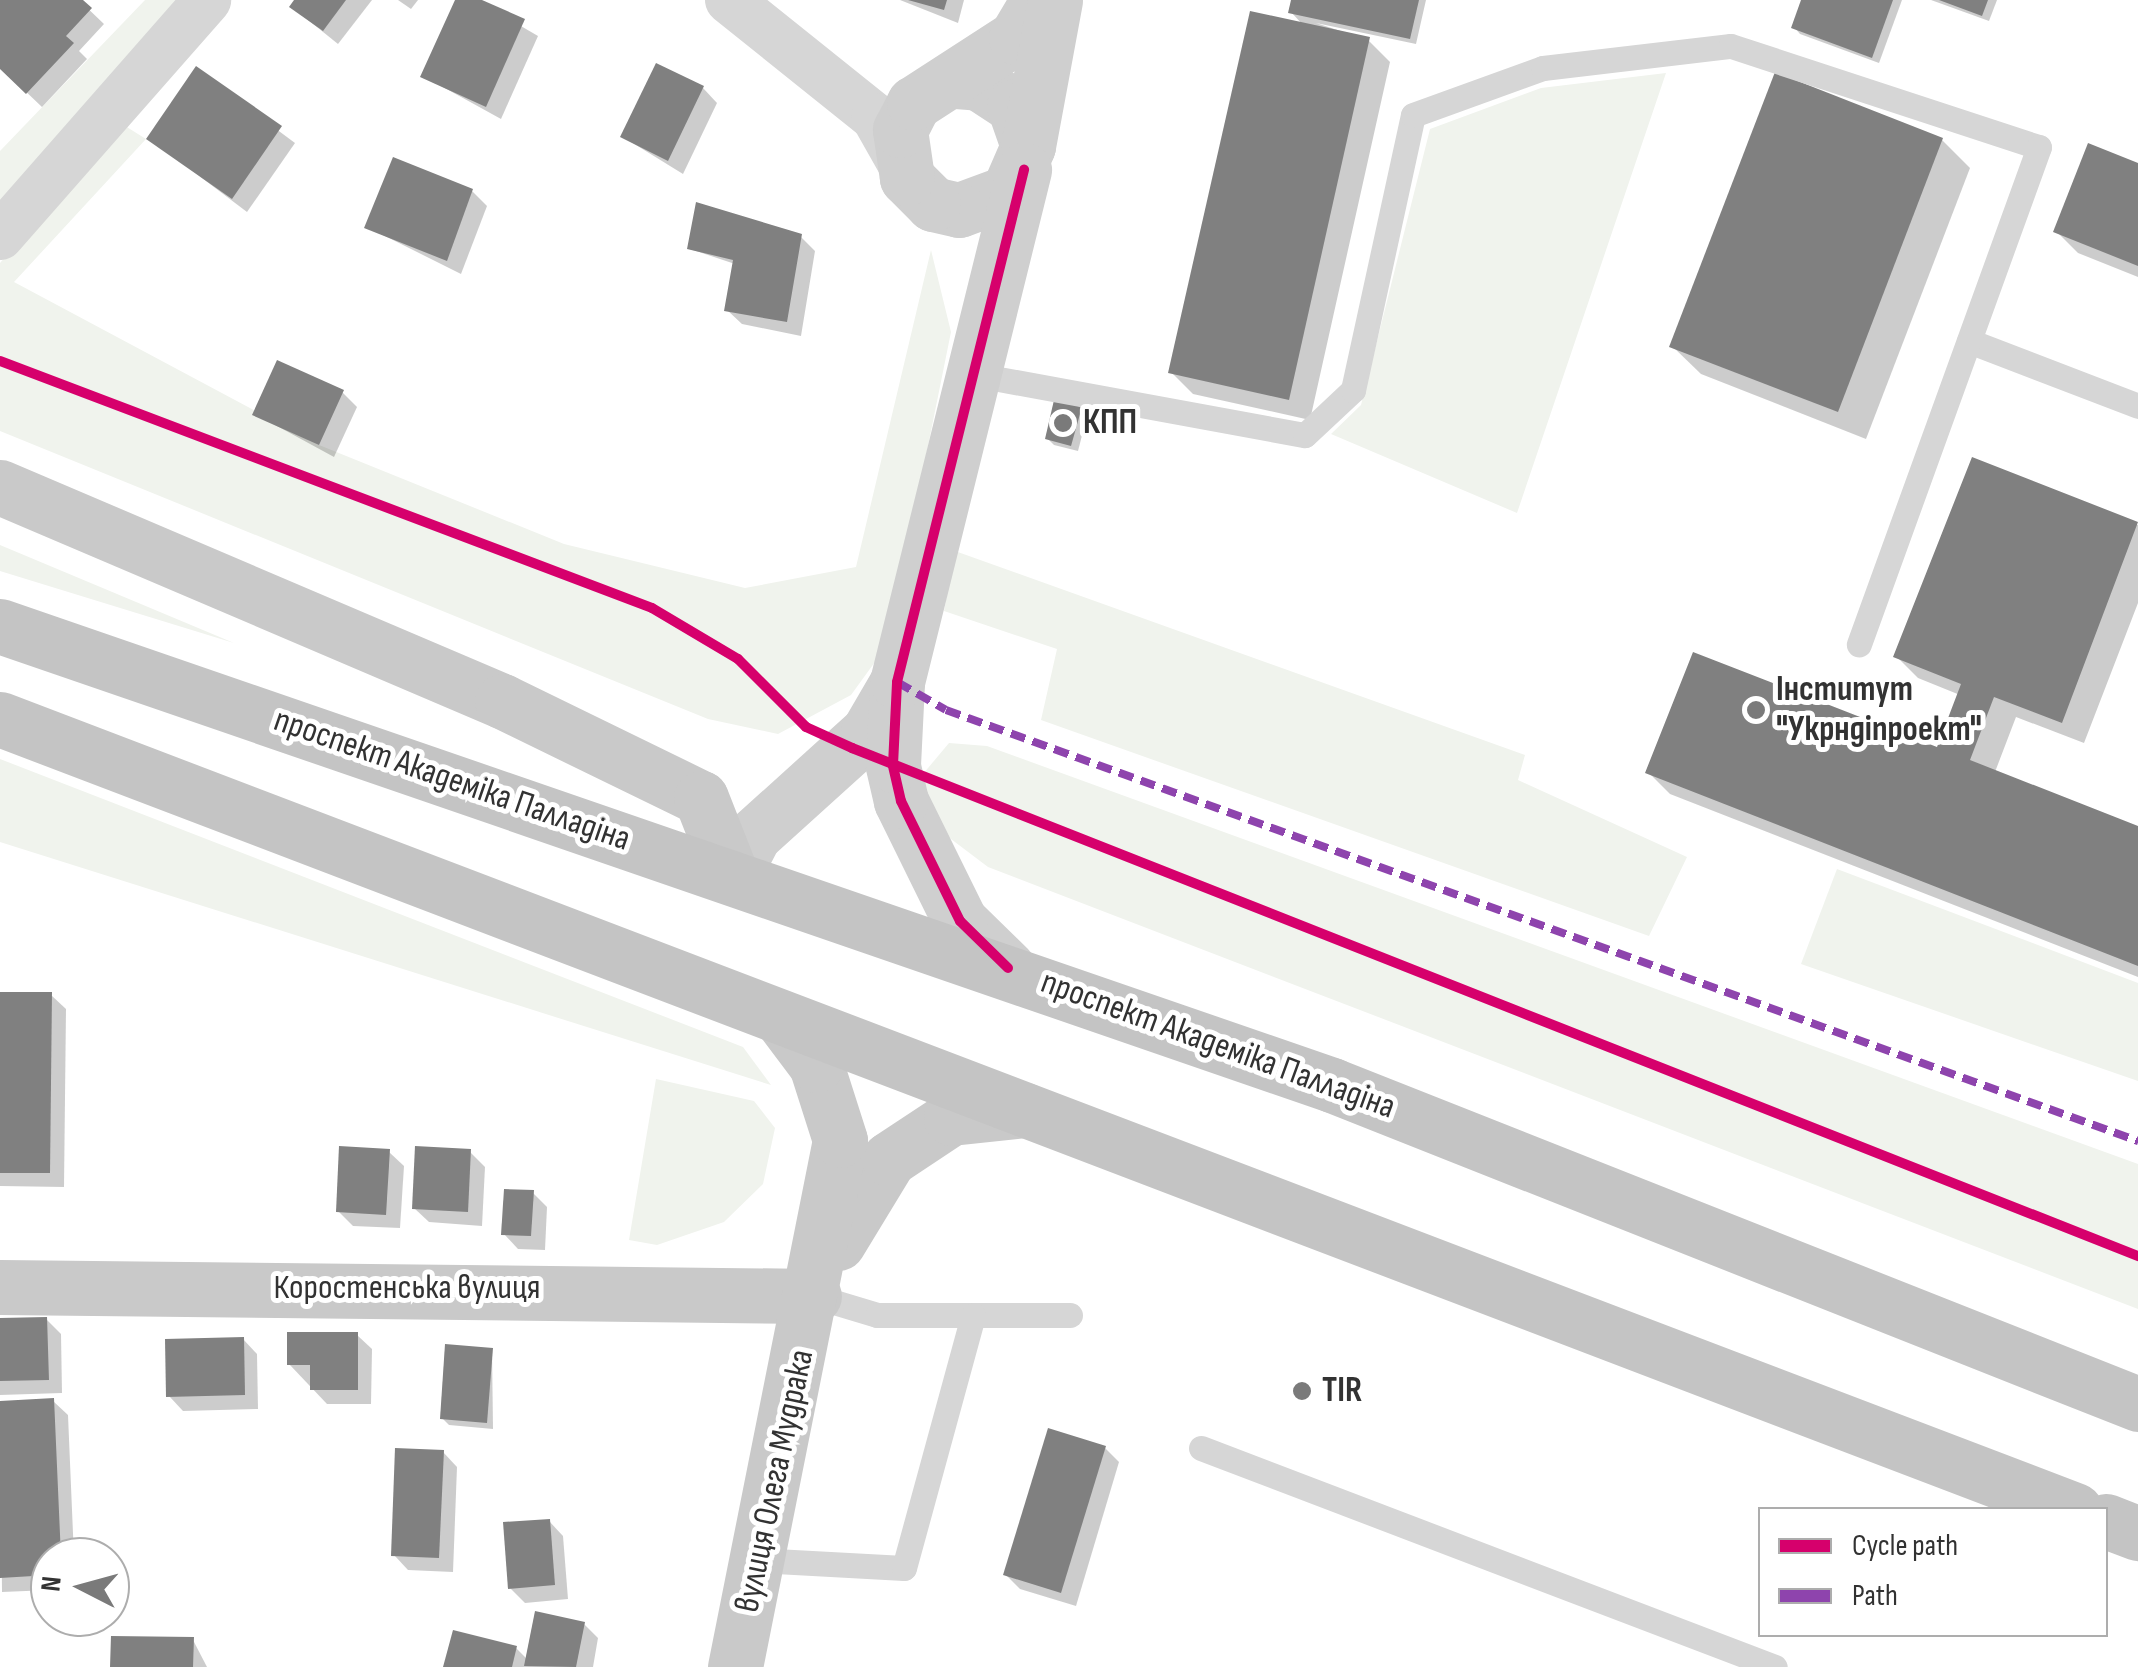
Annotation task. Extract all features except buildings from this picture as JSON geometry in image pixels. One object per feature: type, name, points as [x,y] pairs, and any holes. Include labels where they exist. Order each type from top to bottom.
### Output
[{"type":"highway","name":"проспект Академіка Палладіна","points":[[0,626],[1008,968],[1332,1085],[2138,1404]]},
{"type":"highway","points":[[0,719],[2067,1507]]},
{"type":"highway","points":[[2108,1522],[2138,1533]]},
{"type":"main road","points":[[0,486],[502,701],[701,798],[732,877]]},
{"type":"main road","name":"вулиця Олега Мудрака","points":[[735,1667],[814,1296],[840,1140],[816,1065],[780,1017]]},
{"type":"main road","name":"вулиця Олега Мудрака","points":[[814,1296],[859,1198],[888,1159],[951,1118],[1025,1110]]},
{"type":"main road","name":"Коростенська вулиця","points":[[0,1287],[814,1296]]},
{"type":"street","points":[[0,236],[207,0]]},
{"type":"street","points":[[730,0],[838,83],[874,116],[900,162],[933,204],[990,309]]},
{"type":"street","points":[[900,162],[900,130],[914,103],[1016,37],[1038,0]]},
{"type":"street","points":[[732,877],[754,835],[868,732],[897,682],[976,375],[1026,158],[1055,0]]},
{"type":"street","points":[[838,83],[887,93],[949,83],[978,83],[1014,106],[1026,158]]},
{"type":"street","points":[[933,204],[986,206],[1026,158]]},
{"type":"street","points":[[897,682],[901,800],[960,921],[1008,968]]},
{"type":"lane","points":[[976,375],[1305,435],[1352,390],[1412,114],[1543,68],[1731,46],[2039,148],[1859,644]]},
{"type":"lane","points":[[1969,341],[2138,406]]},
{"type":"lane","points":[[814,1296],[877,1315],[1070,1315]]},
{"type":"lane","points":[[758,1560],[904,1568],[973,1315]]},
{"type":"lane","points":[[1201,1448],[1775,1667]]},
{"type":"shaded area","points":[[145,0],[190,0],[0,216],[0,151]]},
{"type":"shaded area","points":[[1666,73],[1517,513],[1331,434],[1361,405],[1430,129],[1541,88]]},
{"type":"shaded area","points":[[122,124],[146,139],[14,282],[319,445],[564,544],[745,588],[856,567],[931,250],[951,332],[888,644],[851,695],[778,734],[708,719],[0,431],[0,263]]},
{"type":"shaded area","points":[[0,545],[234,643],[0,571]]},
{"type":"shaded area","points":[[955,551],[1525,755],[1518,780],[1687,857],[1649,936],[1041,720],[1057,649],[944,611]]},
{"type":"shaded area","points":[[949,743],[987,746],[2138,1164],[2138,1309],[988,867],[947,836],[927,804],[923,774]]},
{"type":"shaded area","points":[[0,759],[743,1047],[771,1085],[0,842]]},
{"type":"shaded area","points":[[1837,869],[2138,983],[2138,1081],[1801,964]]},
{"type":"shaded area","points":[[656,1079],[754,1101],[775,1128],[763,1184],[724,1222],[657,1245],[629,1240]]},
{"type":"marked path","points":[[897,682],[946,710],[2138,1141]]},
{"type":"cycle path","points":[[1008,968],[960,921],[901,801],[893,765],[897,682],[1024,170]]},
{"type":"cycle path","points":[[0,361],[652,608],[738,659],[806,727],[852,748],[2138,1256]]},
{"type":"place","name":"КПП","points":[[1063,423]]},
{"type":"place","name":"Інститут \"Укрндіпроект\"","points":[[1756,710]]},
{"type":"place","name":"TIR","points":[[1302,1391]]}]
